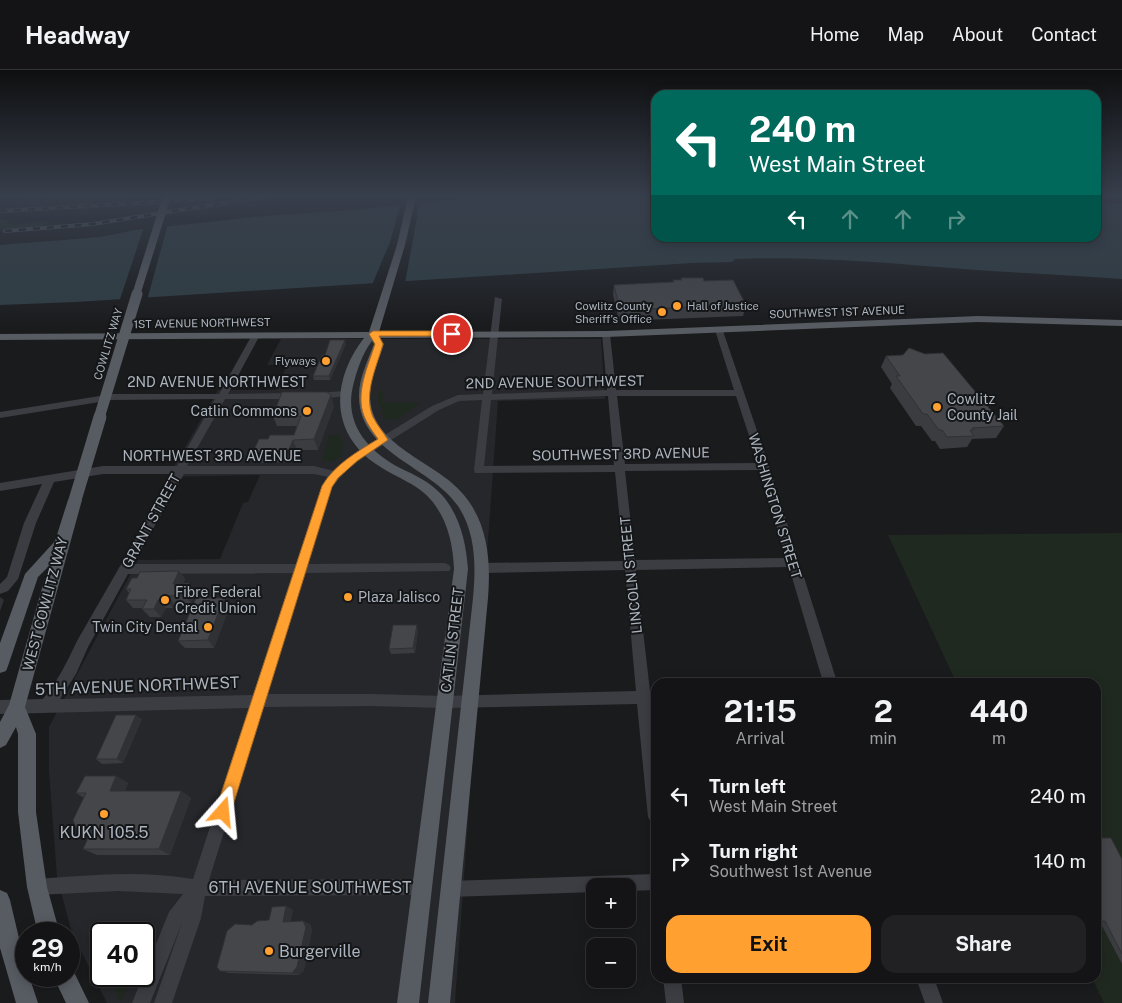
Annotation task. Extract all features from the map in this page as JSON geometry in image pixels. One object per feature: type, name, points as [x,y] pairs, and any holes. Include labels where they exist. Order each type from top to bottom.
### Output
[{"type":"main road","name":"COWLITZ WAY","points":[[75,500],[152,240]]},
{"type":"main road","name":"CATLIN STREET","points":[[401,240],[386,295],[373,334],[362,345],[345,394],[344,409],[350,429],[367,451],[395,470],[420,483],[436,497],[449,516],[460,549],[460,569],[408,1003]]},
{"type":"main road","name":"SOUTHWEST 1ST AVENUE","points":[[373,334],[606,334],[978,319],[1122,323]]},
{"type":"main road","name":"1ST AVENUE NORTHWEST","points":[[0,337],[373,334]]},
{"type":"main road","points":[[373,334],[379,344],[367,384],[365,403],[369,417],[384,440]]},
{"type":"main road","name":"CATLIN STREET","points":[[384,440],[434,475],[460,499],[476,532],[482,556],[470,701],[449,889],[439,1003]]},
{"type":"main road","name":"WEST COWLITZ WAY","points":[[0,739],[8,707],[75,500]]},
{"type":"main road","points":[[0,666],[32,574],[61,545]]},
{"type":"main road","points":[[8,707],[27,734],[27,812],[37,887],[46,922]]},
{"type":"main road","points":[[0,900],[15,966],[27,1003]]},
{"type":"main road","points":[[70,987],[78,1003]]},
{"type":"street","points":[[486,396],[498,299]]},
{"type":"street","name":"WASHINGTON STREET","points":[[719,330],[764,466],[829,678]]},
{"type":"street","name":"LINCOLN STREET","points":[[606,334],[630,564],[650,697],[651,717]]},
{"type":"street","name":"GRANT STREET","points":[[46,706],[66,682],[76,663],[82,645],[256,335]]},
{"type":"street","name":"2ND AVENUE SOUTHWEST","points":[[334,475],[354,459],[384,440],[447,401],[458,398],[612,393],[740,393]]},
{"type":"street","name":"2ND AVENUE NORTHWEST","points":[[0,415],[112,397],[345,394]]},
{"type":"street","name":"SOUTHWEST 3RD AVENUE","points":[[486,396],[479,470],[764,466]]},
{"type":"street","name":"NORTHWEST 3RD AVENUE","points":[[0,487],[103,470],[314,470],[334,475]]},
{"type":"street","points":[[163,1003],[192,918],[198,888],[327,486],[334,475]]},
{"type":"street","points":[[2,589],[12,580],[30,523],[50,478]]},
{"type":"street","points":[[482,568],[793,562]]},
{"type":"street","points":[[125,569],[445,568]]},
{"type":"street","name":"5TH AVENUE NORTHWEST","points":[[8,707],[259,701],[444,702],[650,697]]},
{"type":"street","points":[[449,889],[651,882]]},
{"type":"street","name":"6TH AVENUE SOUTHWEST","points":[[37,887],[76,884],[174,883],[198,888],[422,886]]},
{"type":"street","points":[[141,1003],[175,918],[198,888]]},
{"type":"street","points":[[673,983],[675,1003]]},
{"type":"street","points":[[927,983],[934,1003]]},
{"type":"shaded area","points":[[68,240],[1101,242],[1101,240],[1122,240],[1122,279],[849,261],[764,258],[735,259],[732,262],[0,305],[0,245]]},
{"type":"shaded area","points":[[281,339],[601,339],[605,399],[498,401],[455,1003],[107,1003],[99,987],[155,987],[155,922],[90,922],[90,969],[80,949],[80,922],[69,922],[57,877],[49,771],[49,727],[138,560],[220,559],[243,503],[248,502],[260,475],[168,477],[218,390],[276,390],[287,365],[267,365]]},
{"type":"shaded area","points":[[378,391],[383,391],[383,403],[421,402],[396,420],[384,419],[378,400]]},
{"type":"shaded area","points":[[338,434],[343,443],[342,456],[331,462],[322,460],[329,435]]},
{"type":"shaded area","points":[[1122,533],[1122,1003],[1104,1003],[1094,983],[1101,983],[1101,678],[954,678],[888,535]]},
{"type":"shaded area","points":[[114,987],[127,987],[121,1003]]},
{"type":"pier","points":[[140,240],[164,240],[147,300],[119,302]]},
{"type":"pier","points":[[391,240],[413,240],[405,283],[372,285]]},
{"type":"building","points":[[681,278],[703,278],[704,281],[733,280],[746,305],[620,310],[614,285],[674,282],[673,280],[682,280]]},
{"type":"building","points":[[330,340],[345,340],[329,376],[313,376],[322,355],[325,355]]},
{"type":"building","name":"Cowlitz County Jail","points":[[909,348],[925,354],[943,353],[1004,426],[972,428],[974,430],[970,430],[974,436],[947,437],[927,414],[923,414],[896,376],[900,376],[886,356],[903,355]]},
{"type":"building","points":[[282,392],[327,392],[331,395],[314,439],[293,440],[288,452],[253,452],[259,439],[268,439],[270,435],[294,435],[301,416],[273,416]]},
{"type":"building","points":[[179,571],[173,584],[189,583],[184,595],[168,596],[166,600],[158,600],[154,609],[142,609],[147,600],[126,600],[131,589],[126,589],[132,578],[137,578],[140,572]]},
{"type":"building","points":[[196,598],[224,598],[208,640],[178,641]]},
{"type":"building","points":[[393,625],[417,625],[413,648],[389,649]]},
{"type":"building","points":[[116,715],[136,715],[117,759],[96,759]]},
{"type":"building","points":[[85,776],[116,776],[110,791],[181,791],[159,849],[83,849],[93,828],[76,828],[73,820],[86,793],[76,793]]},
{"type":"building","points":[[1101,838],[1111,838],[1122,859],[1122,954],[1105,921],[1101,921]]},
{"type":"building","name":"Burgerville","points":[[286,906],[283,922],[303,921],[306,927],[297,967],[292,973],[220,971],[217,967],[227,931],[235,924],[252,925],[257,921],[269,920],[272,907]]},
{"type":"place","name":"Hall of Justice","points":[[677,306]]},
{"type":"place","name":"Cowlitz County Sheriff’s Office","points":[[662,312]]},
{"type":"place","name":"Flyways","points":[[326,361]]},
{"type":"place","name":"Cowlitz County Jail","points":[[937,407]]},
{"type":"place","name":"Catlin Commons","points":[[307,411]]},
{"type":"place","name":"Plaza Jalisco","points":[[348,597]]},
{"type":"place","name":"Fibre Federal Credit Union","points":[[165,600]]},
{"type":"place","name":"Twin City Dental","points":[[208,627]]},
{"type":"place","name":"KUKN 105.5","points":[[104,814]]},
{"type":"place","name":"Burgerville","points":[[269,951]]},
{"type":"route","points":[[223,812],[327,486],[334,475],[354,459],[384,440],[369,417],[365,403],[367,384],[379,344],[373,334],[452,334]]}]
